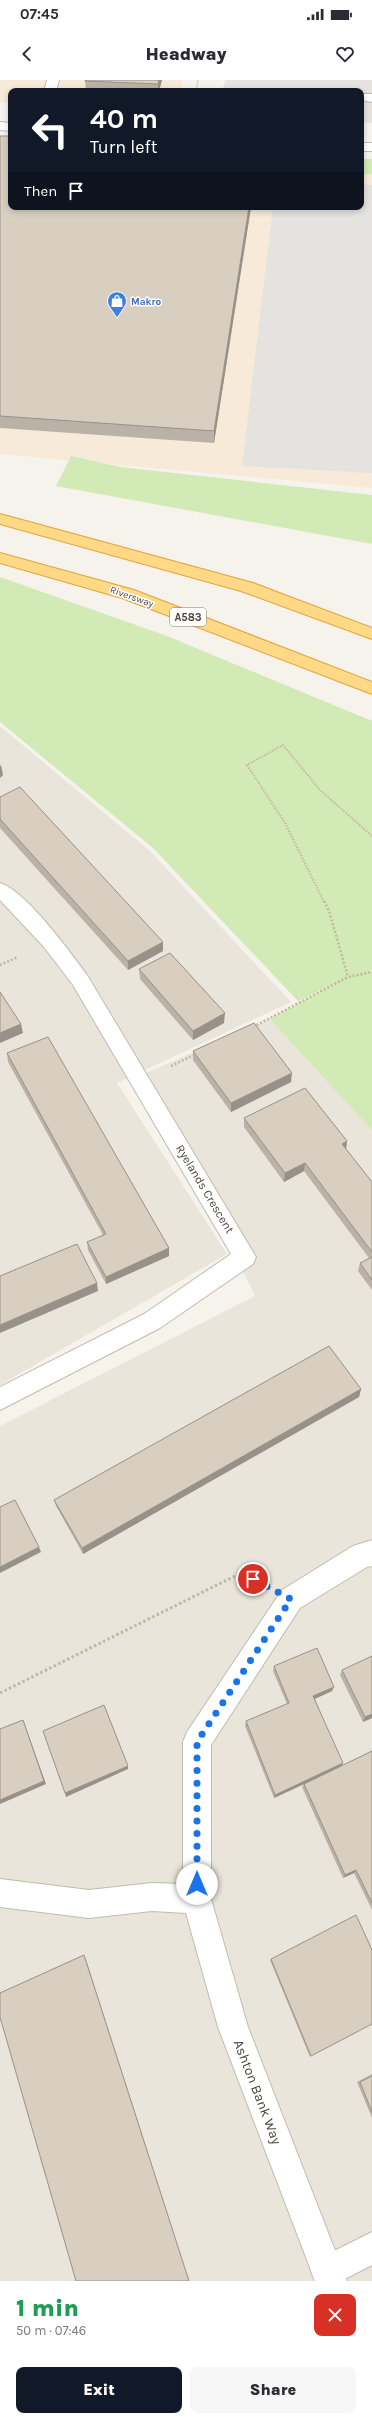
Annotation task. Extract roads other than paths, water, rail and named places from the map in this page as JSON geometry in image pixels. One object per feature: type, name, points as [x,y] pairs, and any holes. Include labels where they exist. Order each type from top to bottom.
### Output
[{"type":"highway","points":[[0,519],[247,587],[372,634]]},
{"type":"highway","name":"Riversway","points":[[0,558],[128,594],[372,688]]},
{"type":"street","name":"Ryelands Crescent","points":[[0,890],[7,895],[51,942],[80,980],[246,1257],[152,1321],[0,1399]]},
{"type":"street","name":"Ashton Bank Way","points":[[329,2276],[233,2027],[197,1899],[197,1742],[291,1599],[362,1555],[372,1553]]},
{"type":"street","points":[[0,1893],[89,1904],[152,1897],[197,1899]]},
{"type":"street","points":[[329,2276],[372,2248]]},
{"type":"place","name":"Makro","points":[[117,318]]}]
